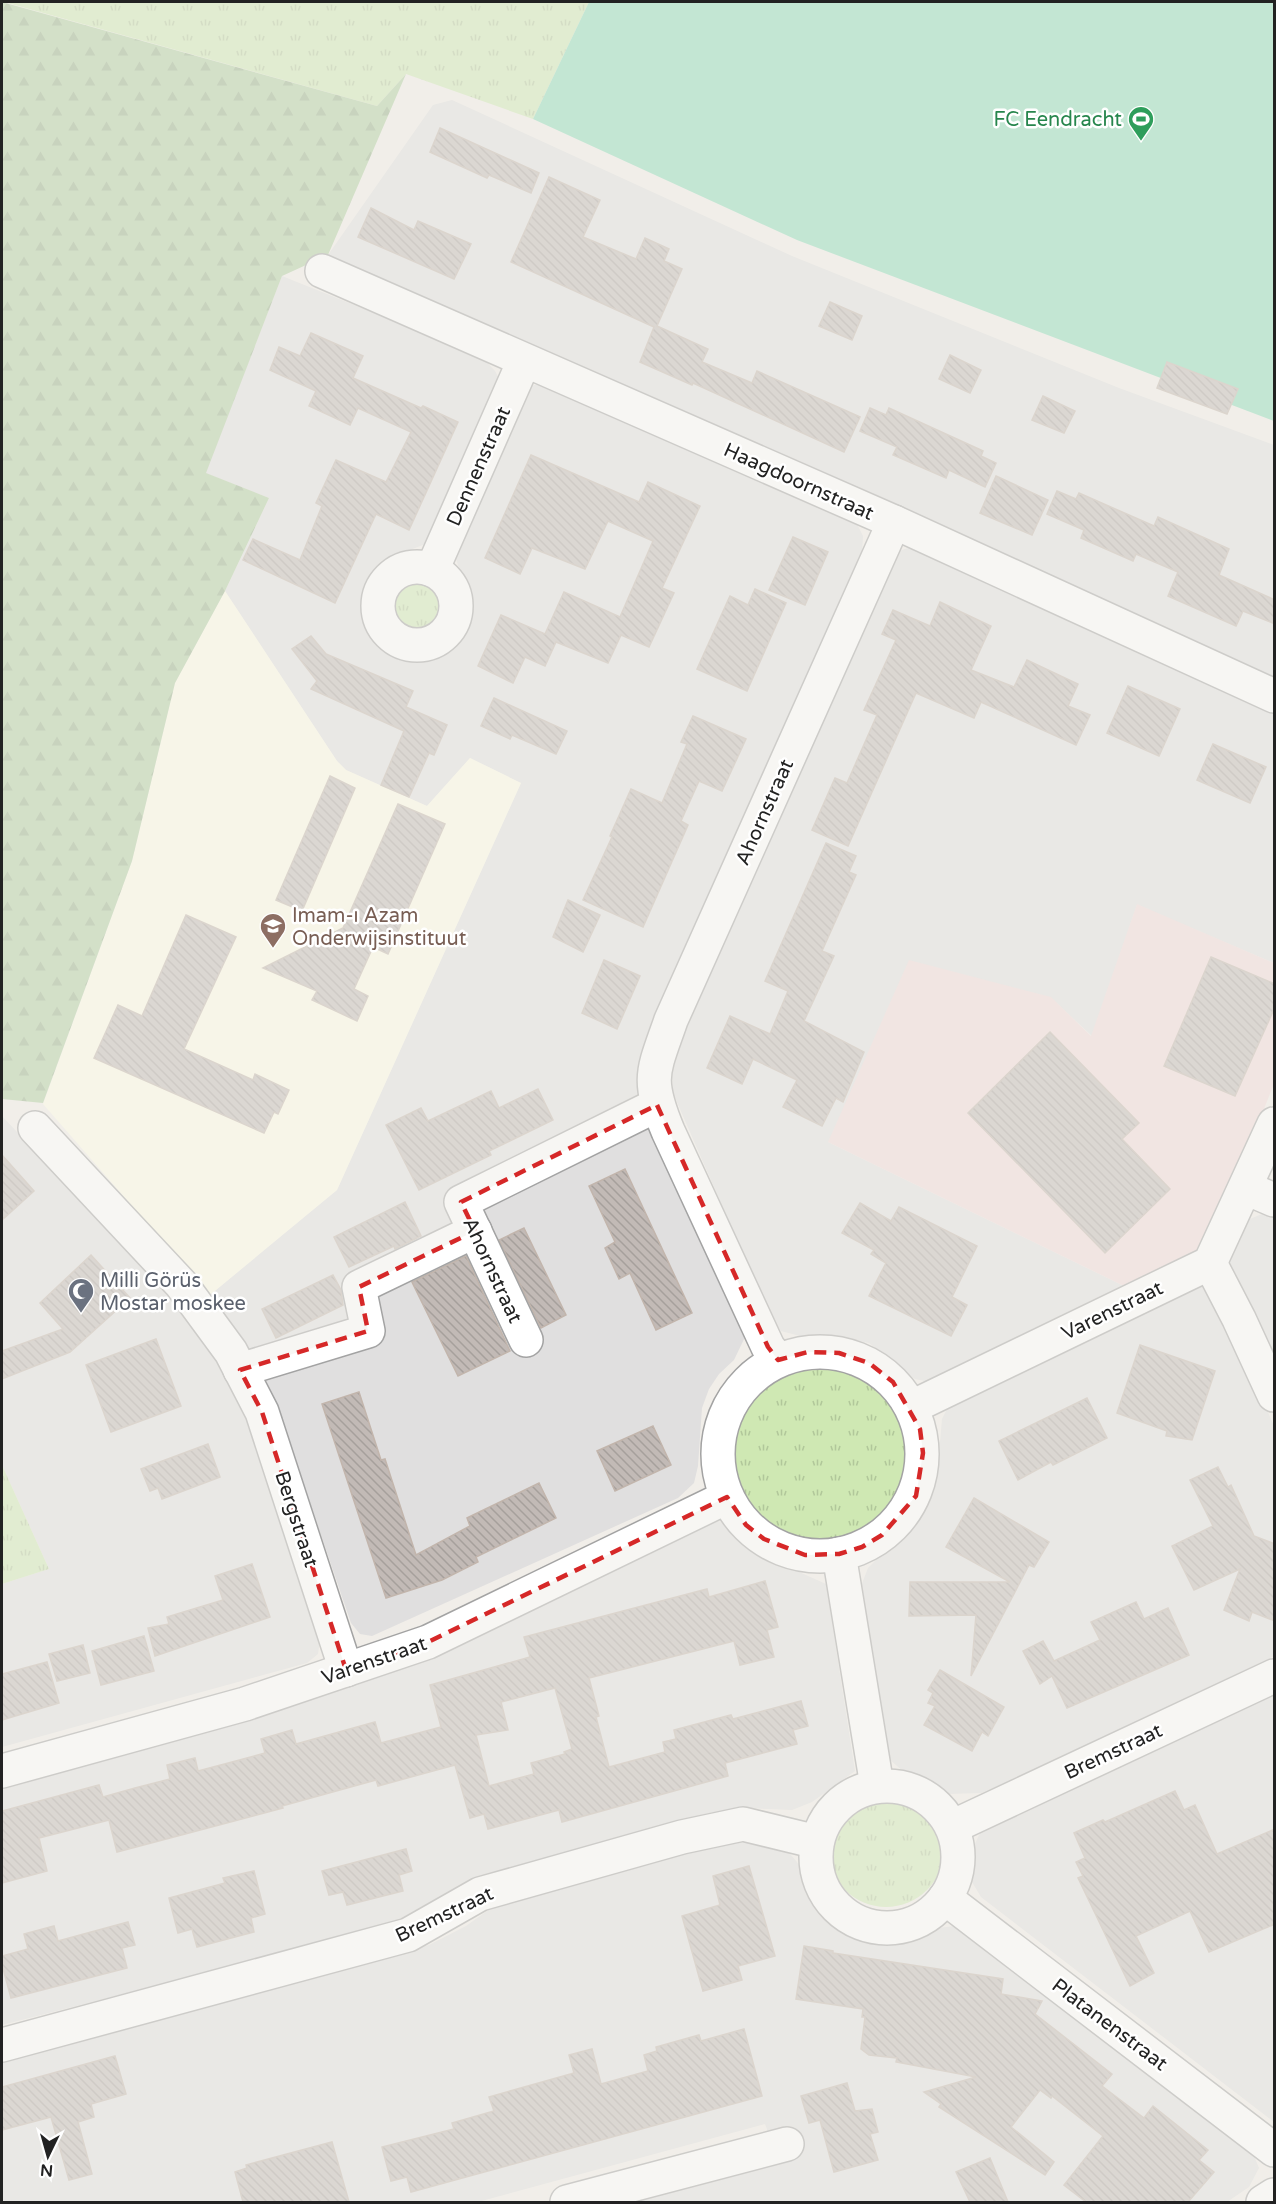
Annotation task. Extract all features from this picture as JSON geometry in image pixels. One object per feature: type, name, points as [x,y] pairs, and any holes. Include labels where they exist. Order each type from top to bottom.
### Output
[{"type":"street","name":"Haagdoornstraat","points":[[322,271],[894,522],[1275,696]]},
{"type":"street","name":"Dennenstraat","points":[[432,570],[524,361]]},
{"type":"street","name":"Ahornstraat","points":[[778,1360],[768,1347],[657,1105],[653,1073],[671,1020],[894,522]]},
{"type":"street","name":"Ahornstraat","points":[[526,1340],[461,1202],[657,1105]]},
{"type":"street","points":[[1275,1124],[1260,1194],[1210,1263],[1275,1395]]},
{"type":"street","name":"Bergstraat","points":[[35,1128],[181,1284],[231,1352],[262,1412],[346,1670]]},
{"type":"street","points":[[240,1370],[368,1331],[359,1287],[476,1231]]},
{"type":"street","name":"Varenstraat","points":[[912,1407],[1210,1263]]},
{"type":"street","points":[[808,1352],[839,1353],[869,1363],[893,1382],[912,1407],[920,1429],[923,1453],[916,1496],[900,1518],[882,1535],[862,1547],[839,1554],[806,1555],[764,1539],[746,1525],[727,1497],[719,1471],[716,1441],[724,1418],[737,1394],[755,1374],[778,1360],[808,1352]]},
{"type":"street","name":"Varenstraat","points":[[2,1771],[245,1704],[428,1642],[727,1497]]},
{"type":"street","points":[[839,1554],[877,1786]]},
{"type":"street","name":"Bremstraat","points":[[952,1827],[1275,1676]]},
{"type":"street","points":[[877,1786],[893,1786],[917,1792],[937,1806],[952,1827],[958,1851],[956,1876],[945,1898],[928,1916],[905,1926],[880,1928],[856,1922],[836,1907],[822,1887],[815,1861],[817,1842],[828,1816],[845,1799],[877,1786]]},
{"type":"street","name":"Bremstraat","points":[[2,2045],[408,1935],[480,1894],[682,1837],[743,1824],[817,1842]]},
{"type":"street","name":"Platanenstraat","points":[[945,1898],[1275,2150]]},
{"type":"street","points":[[567,2202],[787,2144]]},
{"type":"street","points":[[1263,2202],[1275,2195]]},
{"type":"highlighted area","points":[[657,1105],[768,1347],[778,1360],[808,1352],[839,1353],[869,1363],[893,1382],[920,1429],[923,1453],[916,1496],[882,1535],[862,1547],[839,1554],[805,1555],[764,1539],[746,1525],[727,1497],[428,1642],[346,1670],[262,1412],[240,1370],[368,1331],[359,1287],[475,1231],[461,1202]]},
{"type":"shaded area","points":[[452,100],[792,256],[1119,388],[1274,445],[1274,677],[328,255],[433,105]]},
{"type":"shaded area","points":[[282,276],[481,356],[495,371],[501,382],[428,543],[381,561],[369,576],[365,595],[365,611],[369,629],[382,642],[396,651],[416,656],[436,653],[452,645],[463,630],[470,613],[468,595],[454,553],[521,394],[534,385],[550,385],[857,524],[863,536],[862,552],[666,996],[639,1066],[639,1092],[746,1335],[734,1360],[719,1374],[709,1389],[702,1408],[698,1466],[694,1483],[678,1498],[372,1636],[360,1634],[351,1623],[275,1400],[210,1295],[337,1190],[521,783],[470,758],[427,806],[346,770],[337,761],[225,591],[269,498],[205,473]]},
{"type":"shaded area","points":[[911,547],[1274,710],[1274,963],[1137,905],[1092,1036],[1050,997],[828,1142],[1126,1287],[935,1383],[915,1379],[869,1343],[841,1337],[800,1336],[781,1331],[768,1311],[673,1093],[672,1062],[893,553]]},
{"type":"shaded area","name":"Imam-ı Azam Onderwijsinstituut","points":[[225,591],[337,761],[346,770],[427,806],[470,758],[521,783],[337,1190],[210,1295],[43,1104],[132,861],[175,683]]},
{"type":"shaded area","points":[[1137,904],[1274,963],[1274,1084],[1218,1223],[1200,1251],[1126,1287],[828,1142],[909,960],[1051,997],[1091,1036]]},
{"type":"shaded area","points":[[2,1116],[148,1272],[208,1347],[244,1413],[320,1639],[318,1654],[307,1663],[2,1747],[2,1584],[49,1569],[2,1465]]},
{"type":"shaded area","points":[[1262,1214],[1274,1214],[1274,1366],[1229,1267],[1231,1256],[1243,1229],[1250,1219]]},
{"type":"shaded area","points":[[1206,1283],[1226,1318],[1274,1426],[1274,1656],[1020,1777],[981,1793],[948,1794],[905,1773],[888,1758],[878,1728],[861,1586],[868,1568],[912,1524],[926,1506],[937,1478],[942,1419],[952,1399],[1175,1291]]},
{"type":"shaded area","points":[[719,1521],[770,1559],[826,1584],[855,1771],[812,1802],[792,1810],[743,1808],[708,1813],[467,1886],[410,1920],[2,2025],[2,1782]]},
{"type":"shaded area","points":[[1274,1695],[1274,2122],[981,1897],[972,1882],[970,1854],[982,1829]]},
{"type":"shaded area","points":[[737,1839],[780,1846],[790,1854],[797,1862],[823,1915],[842,1931],[869,1940],[898,1939],[930,1929],[955,1926],[1252,2151],[1259,2168],[1249,2187],[1227,2202],[618,2202],[779,2161],[765,2124],[478,2202],[2,2202],[2,2060],[429,1945],[466,1926],[511,1894]]},
{"type":"green space","points":[[2,2],[377,106],[406,74],[328,255],[282,276],[206,473],[269,498],[225,591],[175,683],[132,861],[43,1103],[2,1099]]},
{"type":"green space","points":[[4,2],[589,2],[533,119],[406,74],[377,106]]},
{"type":"green space","points":[[589,2],[1274,2],[1274,421],[797,240],[533,119]]},
{"type":"green space","points":[[416,583],[434,590],[441,608],[434,626],[416,633],[398,626],[391,608],[398,590]]},
{"type":"green space","points":[[820,1362],[854,1369],[870,1377],[883,1389],[895,1402],[903,1418],[910,1452],[903,1486],[895,1502],[883,1515],[870,1527],[854,1535],[820,1542],[786,1535],[770,1527],[757,1515],[745,1502],[737,1486],[730,1452],[737,1418],[745,1402],[757,1389],[770,1377],[786,1369]]},
{"type":"green space","points":[[2,1465],[49,1569],[2,1584]]},
{"type":"green space","points":[[886,1791],[908,1796],[927,1808],[939,1827],[944,1849],[939,1871],[927,1890],[908,1902],[886,1907],[864,1902],[845,1890],[833,1871],[828,1849],[833,1827],[845,1808],[864,1796]]},
{"type":"building","points":[[440,128],[539,173],[531,193],[489,175],[487,178],[430,152]]},
{"type":"building","points":[[549,177],[600,200],[583,237],[636,259],[645,238],[669,249],[664,261],[682,269],[657,326],[708,349],[702,362],[752,383],[757,371],[860,417],[844,452],[693,383],[692,385],[640,362],[654,327],[511,262]]},
{"type":"building","points":[[371,208],[414,230],[418,221],[471,244],[454,279],[358,237]]},
{"type":"building","points":[[830,302],[862,316],[852,340],[819,326]]},
{"type":"building","points":[[311,333],[363,356],[353,378],[458,422],[409,530],[376,514],[335,603],[243,560],[253,539],[300,560],[322,506],[316,503],[336,460],[386,482],[411,432],[358,408],[350,425],[309,406],[316,391],[270,370],[279,347],[300,356]]},
{"type":"building","points":[[950,355],[981,370],[970,393],[939,379]]},
{"type":"building","points":[[1167,362],[1238,389],[1227,414],[1157,388]]},
{"type":"building","points":[[1043,396],[1075,411],[1064,433],[1032,420]]},
{"type":"building","points":[[870,408],[886,415],[889,408],[983,451],[981,456],[996,463],[985,487],[949,470],[946,478],[893,455],[897,447],[860,431]]},
{"type":"building","points":[[531,455],[639,502],[648,482],[700,506],[662,588],[674,593],[649,647],[621,635],[608,663],[556,642],[545,666],[525,657],[513,683],[478,666],[501,615],[545,634],[564,592],[620,617],[653,541],[608,521],[585,569],[532,548],[520,574],[485,558]]},
{"type":"building","points":[[996,476],[1048,500],[1032,535],[980,513]]},
{"type":"building","points":[[1057,491],[1076,499],[1079,493],[1154,526],[1158,517],[1229,549],[1219,575],[1275,600],[1275,624],[1243,611],[1236,626],[1168,596],[1178,572],[1136,554],[1133,561],[1081,538],[1084,530],[1047,514]]},
{"type":"building","points":[[793,537],[828,552],[805,605],[769,590]]},
{"type":"building","points":[[755,589],[786,603],[747,691],[697,669],[730,596],[748,605]]},
{"type":"building","points":[[940,602],[991,626],[971,670],[1014,687],[1027,660],[1078,684],[1068,706],[1090,715],[1076,745],[981,702],[974,718],[916,693],[848,846],[812,830],[835,778],[847,783],[877,715],[864,710],[896,640],[882,634],[893,610],[930,626]]},
{"type":"building","points":[[311,636],[326,654],[413,691],[406,707],[447,725],[434,755],[429,753],[409,797],[381,785],[404,731],[311,689],[317,681],[292,649]]},
{"type":"building","points":[[1128,686],[1180,709],[1159,756],[1107,733]]},
{"type":"building","points":[[494,698],[567,731],[556,754],[512,735],[510,739],[481,726]]},
{"type":"building","points":[[693,716],[746,739],[722,791],[699,781],[681,821],[688,825],[643,927],[583,900],[631,789],[662,803],[687,744],[681,742]]},
{"type":"building","points":[[1213,744],[1266,767],[1250,803],[1197,780]]},
{"type":"building","points":[[330,776],[355,788],[302,911],[276,900]]},
{"type":"building","points":[[398,804],[445,824],[388,954],[373,947],[354,989],[368,996],[357,1021],[312,1000],[317,991],[263,968],[343,928]]},
{"type":"building","points":[[826,843],[856,856],[849,872],[856,875],[822,951],[834,956],[804,1021],[864,1052],[843,1102],[836,1098],[822,1126],[783,1107],[797,1080],[753,1059],[742,1084],[707,1068],[730,1016],[770,1034],[788,991],[765,981]]},
{"type":"building","points":[[568,900],[600,915],[583,952],[553,937]]},
{"type":"building","points":[[186,915],[236,937],[184,1049],[253,1080],[255,1074],[289,1090],[278,1114],[274,1112],[264,1133],[94,1058],[118,1005],[142,1016]]},
{"type":"building","points":[[1211,957],[1275,984],[1275,1007],[1235,1096],[1164,1066]]},
{"type":"building","points":[[604,960],[640,976],[617,1029],[582,1013]]},
{"type":"building","points":[[1050,1032],[1139,1123],[1122,1139],[1170,1189],[1105,1253],[968,1113]]},
{"type":"building","points":[[538,1089],[553,1120],[489,1151],[491,1155],[419,1190],[386,1125],[421,1108],[428,1121],[491,1091],[499,1108]]},
{"type":"building","points":[[2,1155],[34,1191],[2,1220]]},
{"type":"building","points":[[625,1169],[692,1313],[656,1330],[630,1273],[619,1279],[605,1248],[615,1242],[589,1186]]},
{"type":"building","points":[[405,1202],[421,1236],[349,1267],[334,1237]]},
{"type":"building","points":[[860,1203],[891,1221],[899,1207],[977,1246],[952,1297],[967,1305],[951,1336],[869,1296],[886,1263],[871,1254],[874,1250],[842,1233]]},
{"type":"building","points":[[524,1228],[566,1315],[541,1328],[499,1240]]},
{"type":"building","name":"Milli Görüs Mostar moskee","points":[[91,1255],[130,1298],[70,1352],[2,1379],[2,1351],[63,1329],[40,1303]]},
{"type":"building","points":[[466,1256],[510,1351],[458,1376],[412,1282]]},
{"type":"building","points":[[333,1275],[341,1290],[343,1305],[276,1338],[262,1309]]},
{"type":"building","points":[[156,1339],[181,1406],[111,1432],[86,1365]]},
{"type":"building","points":[[1140,1345],[1215,1371],[1192,1440],[1166,1436],[1167,1431],[1117,1413]]},
{"type":"building","points":[[359,1392],[381,1460],[385,1459],[416,1555],[470,1526],[467,1518],[539,1483],[556,1518],[476,1557],[478,1562],[442,1580],[386,1598],[322,1404]]},
{"type":"building","points":[[1087,1398],[1107,1438],[1053,1465],[1051,1462],[1018,1480],[999,1441]]},
{"type":"building","points":[[653,1426],[671,1465],[615,1491],[597,1451]]},
{"type":"building","points":[[208,1444],[220,1477],[162,1499],[158,1488],[150,1491],[141,1469]]},
{"type":"building","points":[[1218,1467],[1228,1487],[1231,1485],[1254,1536],[1275,1544],[1275,1621],[1252,1612],[1249,1621],[1224,1610],[1240,1569],[1194,1590],[1172,1546],[1213,1526],[1190,1480]]},
{"type":"building","points":[[974,1498],[1049,1542],[1034,1567],[1029,1565],[971,1676],[976,1615],[909,1616],[910,1582],[1010,1582],[946,1547]]},
{"type":"building","points":[[252,1564],[270,1617],[155,1656],[148,1628],[169,1624],[167,1617],[223,1600],[215,1576]]},
{"type":"building","points":[[765,1581],[778,1627],[767,1630],[774,1657],[740,1665],[734,1641],[589,1678],[609,1767],[665,1752],[663,1742],[676,1739],[674,1730],[731,1715],[733,1719],[801,1701],[808,1726],[793,1730],[797,1744],[725,1763],[728,1776],[562,1822],[559,1810],[488,1829],[484,1814],[470,1818],[455,1765],[378,1786],[376,1780],[282,1806],[283,1808],[117,1852],[109,1820],[39,1838],[47,1871],[2,1883],[2,1811],[99,1785],[103,1797],[170,1779],[167,1765],[195,1758],[198,1771],[265,1753],[261,1739],[292,1730],[296,1744],[375,1722],[381,1743],[441,1727],[430,1685],[530,1657],[524,1637],[707,1589],[709,1597]],"holes":[[[555,1688],[572,1749],[564,1752],[565,1754],[531,1763],[534,1774],[489,1786],[476,1735],[508,1730],[501,1702]]]},
{"type":"building","points":[[1136,1602],[1144,1619],[1168,1608],[1189,1655],[1067,1708],[1052,1676],[1040,1684],[1023,1651],[1043,1641],[1054,1661],[1100,1640],[1091,1622]]},
{"type":"building","points":[[144,1636],[154,1671],[101,1685],[92,1651]]},
{"type":"building","points":[[83,1645],[90,1673],[57,1681],[49,1654]]},
{"type":"building","points":[[47,1662],[59,1703],[2,1720],[2,1674]]},
{"type":"building","points":[[940,1670],[1004,1707],[988,1736],[982,1732],[972,1751],[924,1725],[935,1706],[928,1703],[933,1693],[928,1690]]},
{"type":"building","points":[[1175,1791],[1184,1810],[1195,1805],[1217,1854],[1275,1829],[1275,1924],[1209,1952],[1190,1911],[1136,1936],[1154,1973],[1130,1986],[1078,1878],[1083,1876],[1076,1862],[1085,1858],[1074,1833]]},
{"type":"building","points":[[406,1849],[412,1871],[399,1875],[403,1891],[347,1905],[343,1892],[329,1895],[322,1871]]},
{"type":"building","points":[[749,1866],[775,1956],[738,1966],[742,1980],[703,1991],[682,1916],[720,1905],[713,1876]]},
{"type":"building","points":[[254,1871],[265,1914],[251,1918],[254,1932],[197,1947],[192,1929],[178,1933],[169,1898],[225,1883],[223,1878]]},
{"type":"building","points":[[128,1922],[135,1945],[122,1948],[127,1968],[11,1998],[2,1965],[2,1956],[28,1949],[24,1934],[54,1926],[58,1941]]},
{"type":"building","points":[[804,1946],[833,1951],[833,1953],[1003,1979],[1001,1994],[1042,2001],[1035,2014],[1112,2074],[1102,2086],[1144,2118],[1153,2106],[1208,2150],[1199,2160],[1214,2172],[1188,2202],[1086,2202],[1064,2185],[1103,2136],[1052,2096],[1051,2098],[1040,2090],[1011,2127],[1054,2162],[1045,2175],[939,2107],[941,2104],[924,2092],[976,2077],[896,2062],[897,2058],[869,2055],[861,2049],[865,2017],[862,2017],[863,2009],[796,1999]]},
{"type":"building","points":[[744,2029],[762,2096],[411,2192],[407,2177],[391,2181],[382,2147],[454,2129],[452,2123],[494,2111],[489,2097],[574,2073],[569,2055],[592,2049],[601,2084],[648,2071],[644,2055],[657,2051],[656,2047],[699,2035],[701,2041]]},
{"type":"building","points":[[115,2056],[126,2094],[91,2104],[94,2117],[78,2122],[92,2174],[69,2180],[51,2117],[2,2130],[2,2087]]},
{"type":"building","points":[[847,2083],[855,2111],[872,2109],[878,2132],[870,2134],[878,2160],[834,2172],[820,2120],[809,2123],[801,2096]]},
{"type":"building","points":[[332,2142],[349,2202],[243,2202],[235,2172],[247,2168],[246,2165]]},
{"type":"building","points":[[990,2158],[1008,2202],[970,2202],[956,2172]]},
{"type":"place","name":"FC Eendracht","points":[[1141,142]]},
{"type":"place","name":"Imam-ı Azam Onderwijsinstituut","points":[[273,949]]},
{"type":"place","name":"Milli Görüs Mostar moskee","points":[[81,1314]]}]
